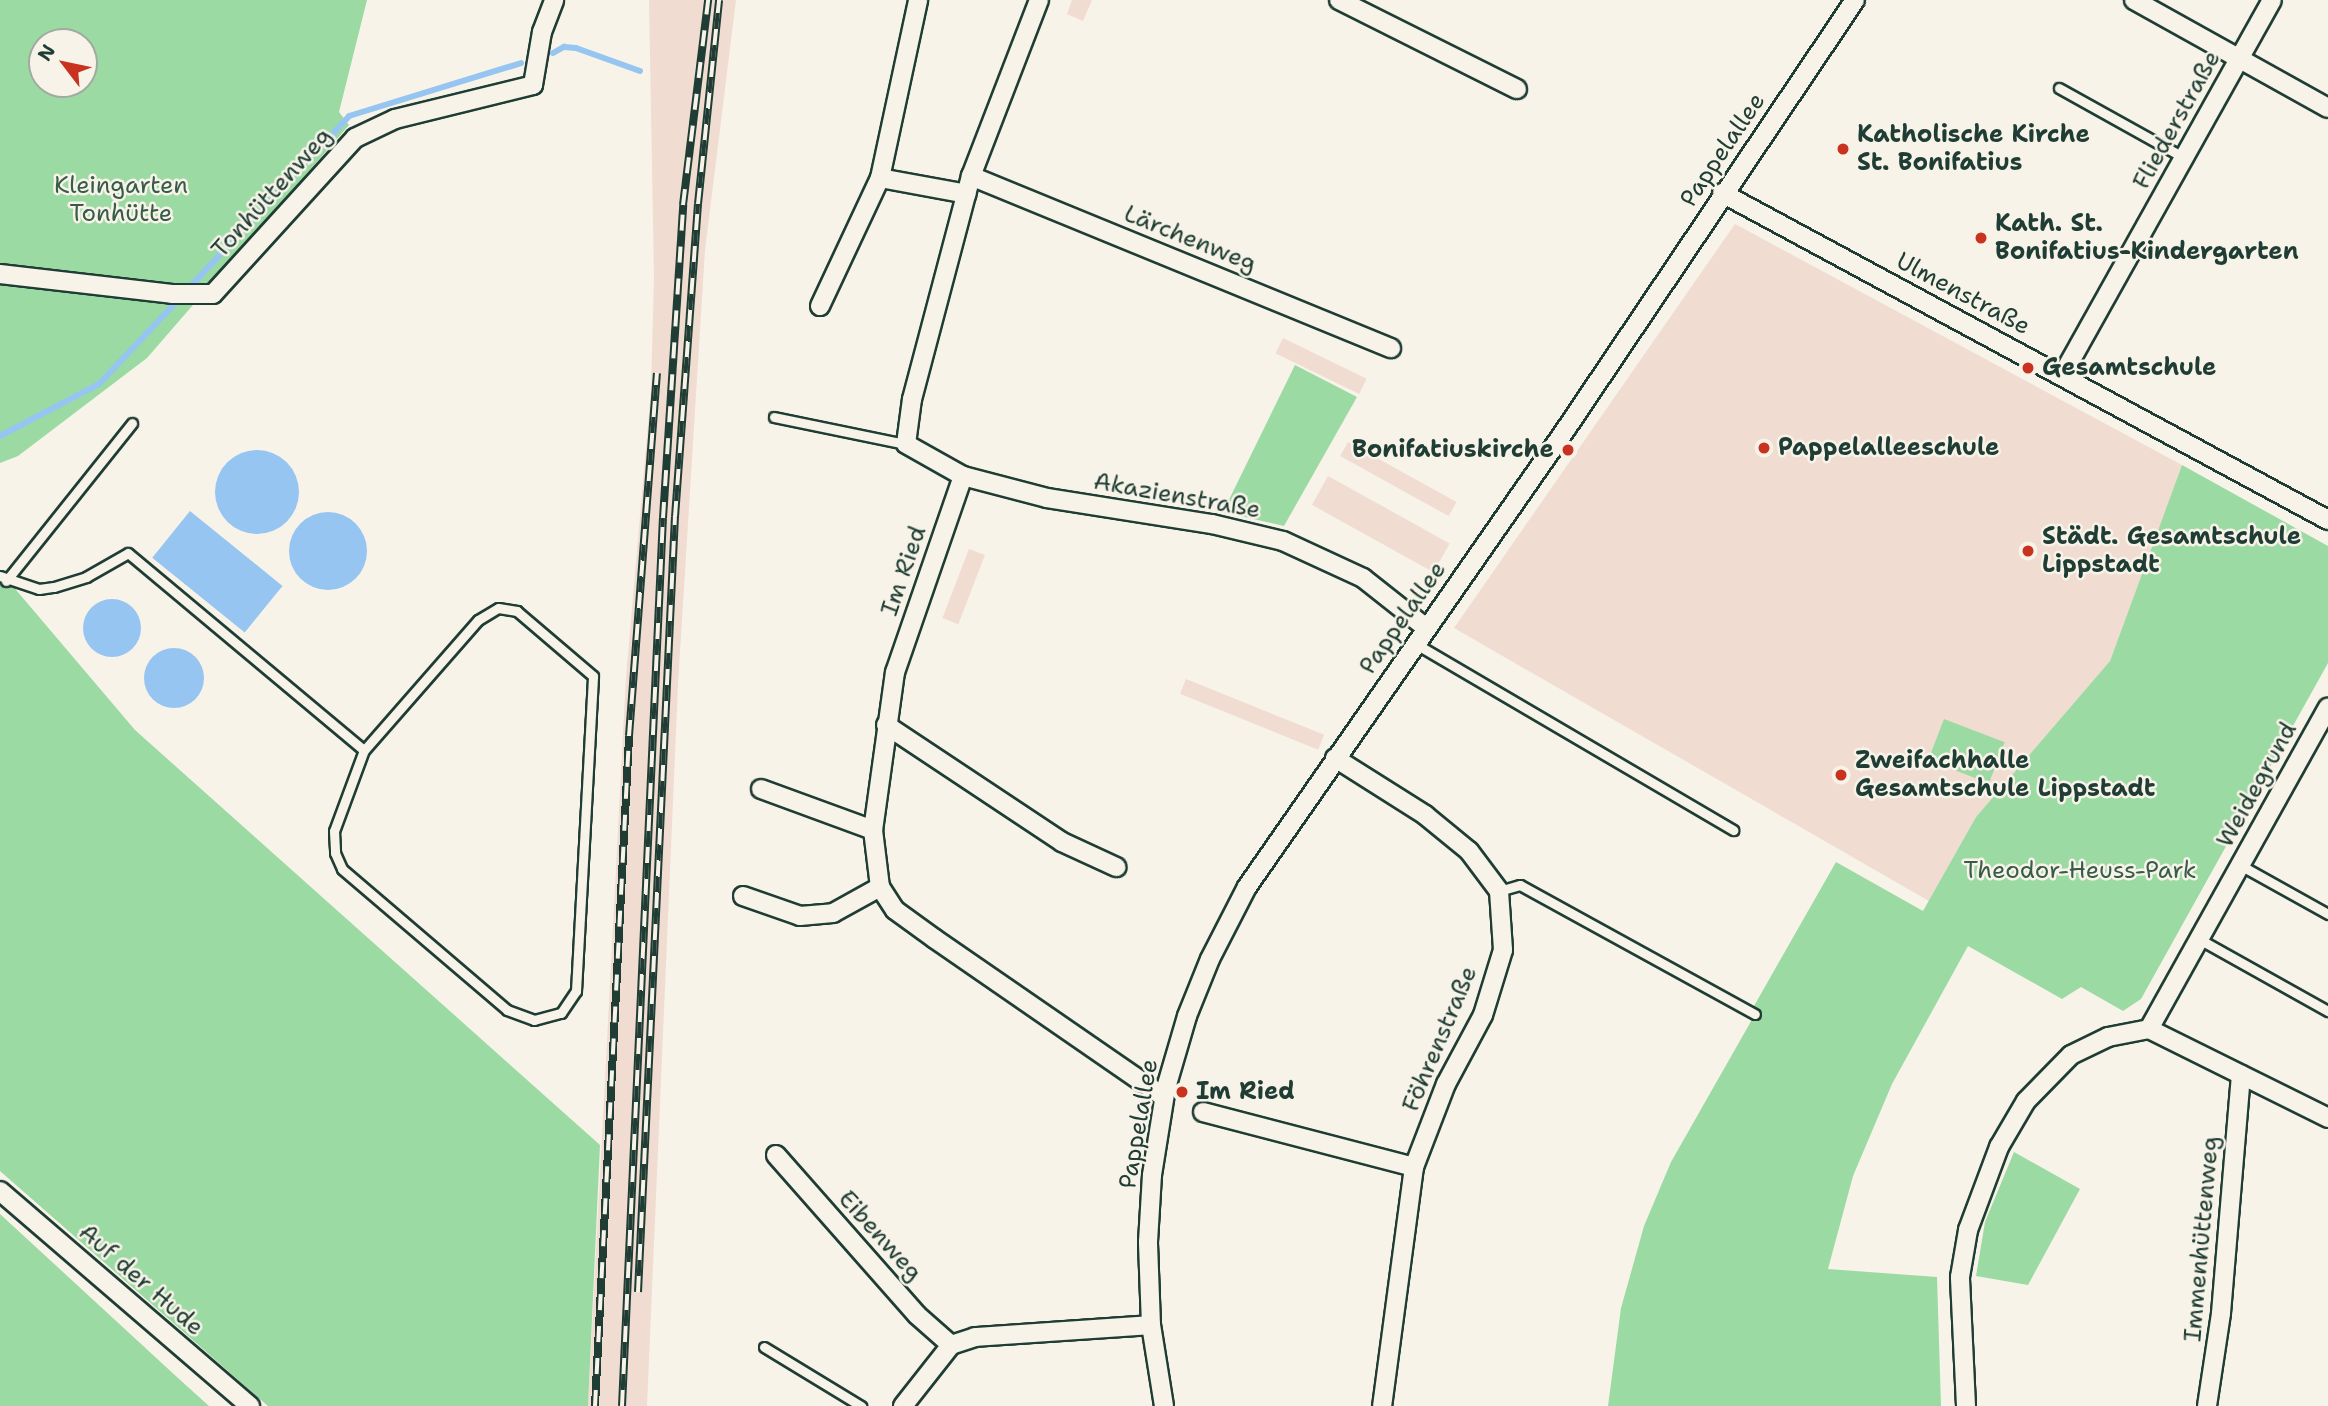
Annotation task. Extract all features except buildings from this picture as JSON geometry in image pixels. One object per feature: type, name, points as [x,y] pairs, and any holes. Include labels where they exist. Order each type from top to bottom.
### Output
[{"type":"street","name":"Tonhüttenweg","points":[[0,274],[178,295],[213,294],[355,138],[396,119],[533,85],[542,33],[554,0]]},
{"type":"street","points":[[820,306],[880,178],[918,0]]},
{"type":"street","points":[[906,444],[912,399],[969,185],[1039,0]]},
{"type":"street","points":[[1339,0],[1517,89]]},
{"type":"street","name":"Pappelallee","points":[[1164,1406],[1151,1325],[1148,1242],[1164,1097],[1187,1016],[1229,923],[1247,887],[1425,627],[1566,429],[1722,193],[1855,0]]},
{"type":"street","points":[[2134,0],[2328,108]]},
{"type":"street","name":"Fliederstraße","points":[[2063,374],[2273,0]]},
{"type":"street","points":[[880,178],[969,185]]},
{"type":"street","name":"Lärchenweg","points":[[969,185],[1391,348]]},
{"type":"street","name":"Ulmenstraße","points":[[1722,193],[2063,374],[2328,520]]},
{"type":"street","name":"Akazienstraße","points":[[906,444],[963,476],[1047,498],[1212,523],[1283,541],[1363,578],[1425,627]]},
{"type":"street","name":"Im Ried","points":[[880,887],[873,830],[895,672],[963,476]]},
{"type":"street","name":"Weidegrund","points":[[2149,1028],[2328,707]]},
{"type":"street","points":[[887,725],[1062,842],[1116,867]]},
{"type":"street","points":[[1335,758],[1425,815],[1469,851],[1499,891]]},
{"type":"street","points":[[761,789],[873,830]]},
{"type":"street","points":[[743,896],[800,915],[833,913],[880,887],[895,909],[935,939],[1164,1097]]},
{"type":"street","name":"Föhrenstraße","points":[[1382,1406],[1414,1167],[1446,1084],[1483,1015],[1503,950],[1499,891]]},
{"type":"street","points":[[1966,1406],[1960,1278],[1968,1230],[1999,1147],[2026,1101],[2071,1055],[2108,1037],[2149,1028],[2328,1118]]},
{"type":"street","name":"Immenhüttenweg","points":[[2207,1406],[2221,1313],[2241,1075]]},
{"type":"street","points":[[1203,1112],[1414,1167]]},
{"type":"street","name":"Eibenweg","points":[[776,1155],[917,1315],[951,1345]]},
{"type":"street","name":"Auf der Hude","points":[[0,1191],[250,1406]]},
{"type":"street","points":[[903,1406],[951,1345],[975,1337],[1151,1325]]},
{"type":"lane","points":[[2059,88],[2185,158]]},
{"type":"lane","name":"Akazienstraße","points":[[774,416],[906,444]]},
{"type":"lane","points":[[132,424],[3,578],[39,589],[54,587],[86,577],[128,553],[364,750]]},
{"type":"lane","points":[[498,608],[517,611],[593,676],[576,991],[561,1013],[534,1020],[507,1010],[342,869],[335,853],[334,831],[364,750],[478,620],[498,608]]},
{"type":"lane","points":[[1414,643],[1733,830]]},
{"type":"lane","points":[[2240,865],[2328,914]]},
{"type":"lane","points":[[1499,891],[1520,885],[1755,1014]]},
{"type":"lane","points":[[2199,939],[2328,1011]]},
{"type":"lane","points":[[764,1347],[861,1406]]},
{"type":"shaded area","points":[[649,0],[736,0],[705,250],[678,684],[647,1406],[588,1406],[626,677],[651,390],[654,277]]},
{"type":"shaded area","points":[[1072,0],[1092,0],[1083,21],[1067,14]]},
{"type":"shaded area","points":[[1735,224],[2182,465],[2110,661],[1976,817],[1929,901],[1454,628]]},
{"type":"shaded area","points":[[1283,338],[1367,379],[1359,394],[1276,353]]},
{"type":"shaded area","points":[[1348,442],[1456,502],[1449,516],[1340,456]]},
{"type":"shaded area","points":[[1328,476],[1450,543],[1434,572],[1312,505]]},
{"type":"shaded area","points":[[969,549],[985,555],[958,624],[942,618]]},
{"type":"shaded area","points":[[1186,679],[1324,735],[1318,750],[1180,694]]},
{"type":"green space","name":"Kleingarten Tonhütte","points":[[0,0],[367,0],[339,112],[349,125],[147,358],[18,456],[0,463]]},
{"type":"green space","points":[[1295,365],[1357,397],[1284,526],[1223,512]]},
{"type":"green space","name":"Theodor-Heuss-Park","points":[[2182,465],[2328,546],[2328,663],[2141,999],[2123,1011],[2081,987],[2062,999],[1968,946],[1892,1084],[1853,1176],[1828,1269],[1937,1277],[1941,1406],[1608,1406],[1621,1308],[1644,1226],[1671,1162],[1758,1009],[1754,1006],[1836,862],[1923,911],[1976,817],[2110,661]]},
{"type":"green space","points":[[0,571],[135,730],[600,1145],[588,1406],[268,1406],[0,1171]]},
{"type":"green space","points":[[1944,719],[2005,742],[1989,783],[1928,760]]},
{"type":"green space","points":[[2014,1152],[2080,1189],[2028,1285],[1976,1276],[1985,1222]]},
{"type":"green space","points":[[0,1214],[178,1378],[209,1406],[0,1406]]},
{"type":"water","points":[[257,450],[280,457],[292,469],[299,492],[292,515],[280,527],[257,534],[234,527],[222,515],[215,492],[222,469],[234,457]]},
{"type":"water","points":[[190,511],[282,586],[245,633],[152,558]]},
{"type":"water","points":[[328,512],[343,515],[355,524],[364,536],[367,551],[364,566],[355,578],[343,587],[328,590],[313,587],[301,578],[292,566],[289,551],[292,536],[301,524],[313,515]]},
{"type":"water","points":[[106,599],[118,599],[133,607],[141,622],[141,634],[133,649],[118,657],[106,657],[91,649],[83,634],[83,622],[91,607]]},
{"type":"water","points":[[168,648],[180,648],[199,661],[204,678],[202,690],[191,703],[180,708],[168,708],[149,695],[144,684],[144,672],[157,653]]},
{"type":"waterway","points":[[553,53],[564,47],[576,48],[640,71]]},
{"type":"waterway","points":[[186,291],[349,116],[521,63]]},
{"type":"waterway","points":[[0,436],[99,384],[179,299]]},
{"type":"railway","points":[[622,1406],[663,518],[683,205],[708,0]]},
{"type":"railway","points":[[638,1292],[675,517],[698,204],[719,0]]},
{"type":"railway","points":[[595,1406],[629,736],[657,373]]},
{"type":"place","name":"Katholische Kirche St. Bonifatius","points":[[1843,149]]},
{"type":"place","name":"Kath. St. Bonifatius-Kindergarten","points":[[1981,238]]},
{"type":"place","name":"Gesamtschule","points":[[2028,368]]},
{"type":"place","name":"Pappelalleeschule","points":[[1764,448]]},
{"type":"place","name":"Bonifatiuskirche","points":[[1568,450]]},
{"type":"place","name":"Städt. Gesamtschule Lippstadt","points":[[2028,551]]},
{"type":"place","name":"Zweifachhalle Gesamtschule Lippstadt","points":[[1841,775]]},
{"type":"place","name":"Im Ried","points":[[1182,1092]]}]
